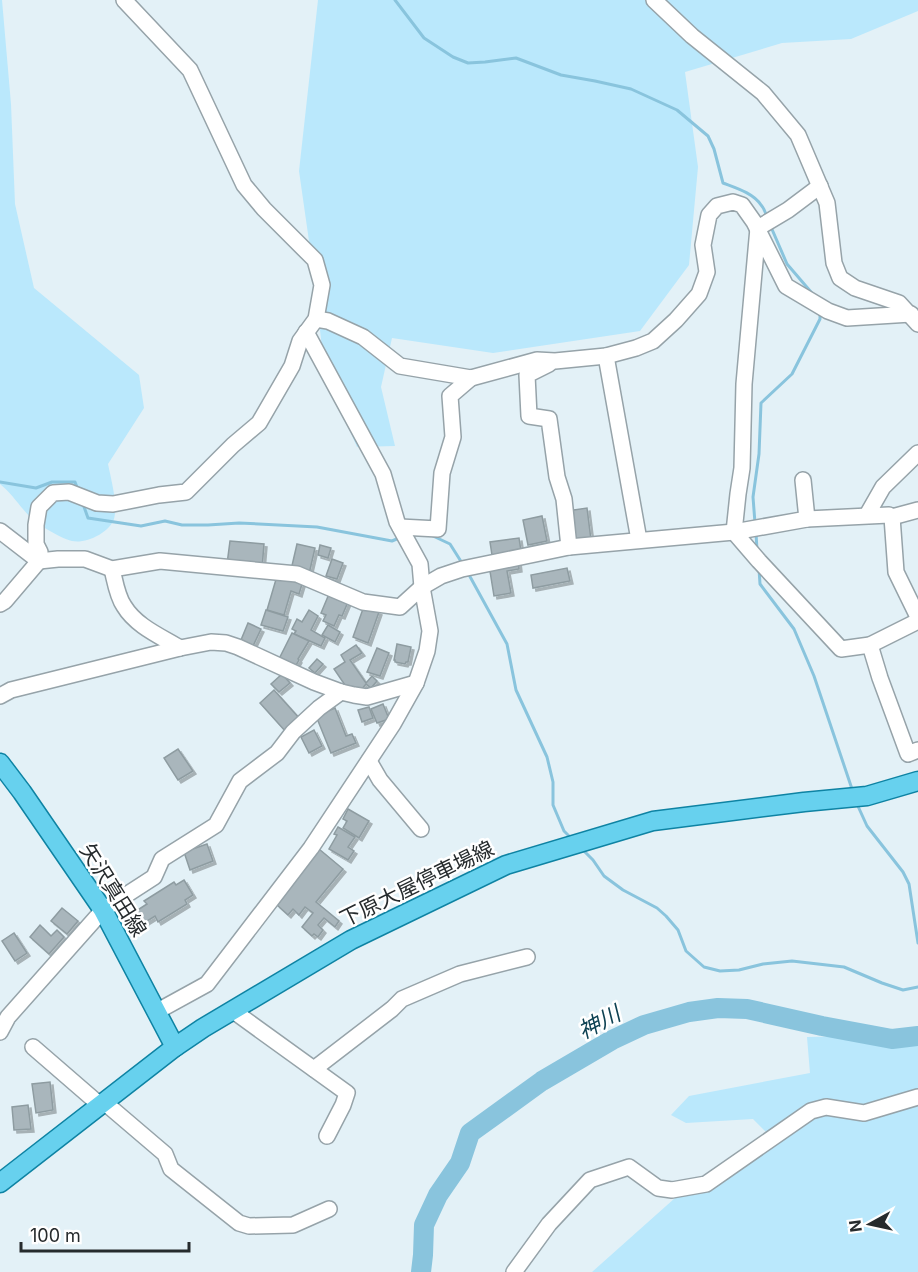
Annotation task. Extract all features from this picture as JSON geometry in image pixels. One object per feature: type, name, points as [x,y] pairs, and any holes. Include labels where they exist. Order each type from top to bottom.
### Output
[{"type":"main road","name":"矢沢真田線","points":[[0,763],[103,910],[175,1047]]},
{"type":"main road","name":"下原大屋停車場線","points":[[0,1183],[175,1047],[203,1028],[351,940],[506,865],[653,821],[855,797],[918,781]]},
{"type":"street","points":[[0,604],[5,601],[34,552],[39,507],[53,493],[69,492],[97,503],[113,504],[186,492],[232,445],[259,423],[292,366],[300,341],[316,319],[322,285],[315,260],[264,209],[244,185],[190,70],[124,0]]},
{"type":"street","points":[[654,0],[692,36],[764,93],[798,135],[827,203],[834,263],[840,278],[855,288],[899,303],[914,319]]},
{"type":"street","points":[[758,228],[788,210],[820,186]]},
{"type":"street","points":[[316,319],[328,321],[363,337],[400,366],[471,378],[537,360],[555,361],[606,356],[636,348],[653,341],[699,294],[707,272],[704,245],[709,215],[717,206],[733,202],[742,205],[758,228],[786,286],[828,311],[847,318],[914,319]]},
{"type":"street","points":[[758,228],[744,384],[742,468],[734,532],[841,649],[870,645],[918,619],[896,572],[892,517]]},
{"type":"street","points":[[156,1012],[207,984],[311,848],[393,724],[416,683],[427,651],[430,632],[420,564],[397,522],[383,474],[306,332]]},
{"type":"street","points":[[606,356],[639,540]]},
{"type":"street","points":[[555,361],[527,375],[528,408],[529,416],[549,419],[557,477],[564,499],[569,547]]},
{"type":"street","points":[[400,527],[438,529],[442,473],[453,436],[450,396],[471,378]]},
{"type":"street","points":[[867,515],[883,487],[918,453]]},
{"type":"street","points":[[803,480],[807,519]]},
{"type":"street","points":[[0,531],[34,552],[58,559],[85,559],[112,569],[160,561],[297,574],[363,602],[400,607],[422,587],[441,576],[569,547],[734,532],[807,519],[867,515],[892,517],[918,510]]},
{"type":"street","points":[[112,569],[122,604],[133,618],[180,648]]},
{"type":"street","points":[[0,696],[11,690],[211,642],[238,647],[340,692],[367,697],[416,683]]},
{"type":"street","points":[[870,645],[908,754],[918,750]]},
{"type":"street","points":[[0,1032],[8,1017],[103,910],[154,877],[162,859],[216,825],[240,781],[277,753],[293,732],[340,692]]},
{"type":"street","points":[[369,761],[380,780],[421,829]]},
{"type":"street","points":[[314,1069],[402,999],[460,974],[527,957]]},
{"type":"street","points":[[232,1010],[347,1093],[343,1106],[327,1136]]},
{"type":"street","points":[[33,1047],[165,1154],[171,1169],[239,1224],[293,1226],[329,1209]]},
{"type":"street","points":[[514,1272],[549,1224],[590,1180],[629,1167],[658,1188],[672,1190],[706,1184],[811,1111],[826,1107],[864,1113],[918,1097]]},
{"type":"shaded area","points":[[0,0],[2,0],[11,104],[15,204],[34,288],[139,375],[144,408],[108,464],[115,499],[114,519],[102,533],[84,541],[68,540],[42,526],[30,517],[0,484]]},
{"type":"shaded area","points":[[318,0],[918,0],[918,11],[851,39],[782,43],[685,72],[698,167],[689,265],[640,331],[493,353],[392,338],[381,387],[395,446],[357,447],[325,375],[299,171]]},
{"type":"shaded area","points":[[918,1035],[918,1272],[592,1272],[675,1198],[753,1150],[767,1133],[753,1119],[686,1123],[671,1115],[689,1096],[810,1073],[807,1037]]},
{"type":"building","points":[[587,508],[591,540],[571,543],[567,511]]},
{"type":"building","points":[[542,516],[547,541],[528,545],[523,520]]},
{"type":"building","points":[[519,538],[521,551],[492,555],[490,542]]},
{"type":"building","points":[[230,541],[264,544],[262,568],[227,564]]},
{"type":"building","points":[[297,544],[315,548],[309,574],[291,570]]},
{"type":"building","points":[[320,545],[331,548],[328,558],[318,555]]},
{"type":"building","points":[[332,559],[343,563],[337,579],[326,576]]},
{"type":"building","points":[[518,560],[519,569],[507,571],[511,593],[494,596],[489,565]]},
{"type":"building","points":[[567,568],[570,581],[533,588],[531,575]]},
{"type":"building","points":[[277,576],[302,584],[299,594],[291,591],[284,615],[267,610]]},
{"type":"building","points":[[329,594],[348,602],[342,616],[339,615],[334,626],[323,621],[326,615],[321,613]]},
{"type":"building","points":[[364,606],[379,612],[368,643],[353,637]]},
{"type":"building","points":[[266,610],[288,617],[283,631],[261,625]]},
{"type":"building","points":[[309,610],[318,616],[311,630],[325,638],[321,646],[294,634],[296,631],[292,629],[297,619],[302,622]]},
{"type":"building","points":[[248,623],[261,629],[253,646],[241,640]]},
{"type":"building","points":[[328,625],[340,632],[335,642],[322,635]]},
{"type":"building","points":[[292,633],[309,641],[295,667],[279,659]]},
{"type":"building","points":[[397,644],[411,647],[408,662],[405,664],[394,660]]},
{"type":"building","points":[[356,645],[362,653],[350,660],[366,683],[372,676],[377,681],[371,688],[366,684],[361,690],[349,691],[334,669],[345,662],[341,655]]},
{"type":"building","points":[[377,648],[389,653],[380,676],[367,672]]},
{"type":"building","points":[[317,659],[323,664],[315,673],[309,668]]},
{"type":"building","points":[[282,674],[290,683],[279,692],[271,684]]},
{"type":"building","points":[[274,690],[300,719],[286,732],[260,703]]},
{"type":"building","points":[[383,704],[389,719],[377,723],[371,709]]},
{"type":"building","points":[[369,707],[373,718],[362,722],[358,710]]},
{"type":"building","points":[[335,708],[346,736],[352,734],[356,743],[331,753],[316,716]]},
{"type":"building","points":[[314,730],[322,746],[309,753],[301,737]]},
{"type":"building","points":[[178,749],[193,771],[178,780],[164,758]]},
{"type":"building","points":[[348,809],[369,821],[359,838],[343,828],[347,821],[343,819]]},
{"type":"building","points":[[338,827],[355,837],[348,847],[354,851],[348,860],[329,849],[337,835],[334,834]]},
{"type":"building","points":[[207,844],[213,861],[190,870],[184,852]]},
{"type":"building","points":[[319,849],[343,869],[316,902],[339,921],[335,927],[324,918],[318,925],[323,930],[318,937],[314,934],[312,936],[302,927],[313,913],[305,907],[299,915],[293,909],[288,915],[277,905],[285,895],[282,893]]},
{"type":"building","points":[[184,880],[193,895],[185,900],[187,904],[158,922],[155,916],[144,923],[136,911],[147,904],[144,901],[174,882],[176,885]]},
{"type":"building","points":[[62,908],[78,921],[67,934],[51,921]]},
{"type":"building","points":[[40,925],[51,936],[57,930],[64,937],[49,954],[30,937]]},
{"type":"building","points":[[14,933],[27,953],[15,961],[2,941]]},
{"type":"building","points":[[50,1082],[53,1110],[36,1113],[32,1084]]},
{"type":"building","points":[[28,1105],[31,1129],[14,1130],[12,1107]]},
{"type":"waterway","points":[[395,0],[424,38],[453,57],[468,63],[516,58],[561,75],[631,89],[677,110],[708,136],[723,183],[754,197],[763,208],[767,218]]},
{"type":"waterway","points":[[771,227],[787,264],[811,292]]},
{"type":"waterway","points":[[755,523],[753,497],[759,454],[761,403],[792,374],[820,319],[820,314]]},
{"type":"waterway","points":[[0,482],[36,488],[52,482],[75,482],[78,490]]},
{"type":"waterway","points":[[83,504],[88,518],[141,526],[165,521],[182,525],[239,523],[317,527],[392,541],[399,538]]},
{"type":"waterway","points":[[756,533],[757,550]]},
{"type":"waterway","points":[[433,536],[450,544],[462,563]]},
{"type":"waterway","points":[[759,569],[760,584],[794,629],[814,676],[853,792]]},
{"type":"waterway","points":[[468,573],[507,644],[516,690],[547,757],[553,782],[553,805],[564,831],[572,839]]},
{"type":"waterway","points":[[857,804],[867,826],[903,872],[909,884],[918,943]]},
{"type":"waterway","points":[[583,850],[604,876],[623,890],[657,908],[666,916],[678,930],[686,951],[704,967],[720,971],[739,970],[763,964],[792,961],[844,967],[903,990],[918,987]]},
{"type":"waterway","name":"神川","points":[[421,1272],[424,1225],[438,1195],[460,1163],[470,1133],[542,1081],[612,1040],[644,1025],[689,1012],[718,1008],[747,1009],[892,1039],[918,1036]]}]
